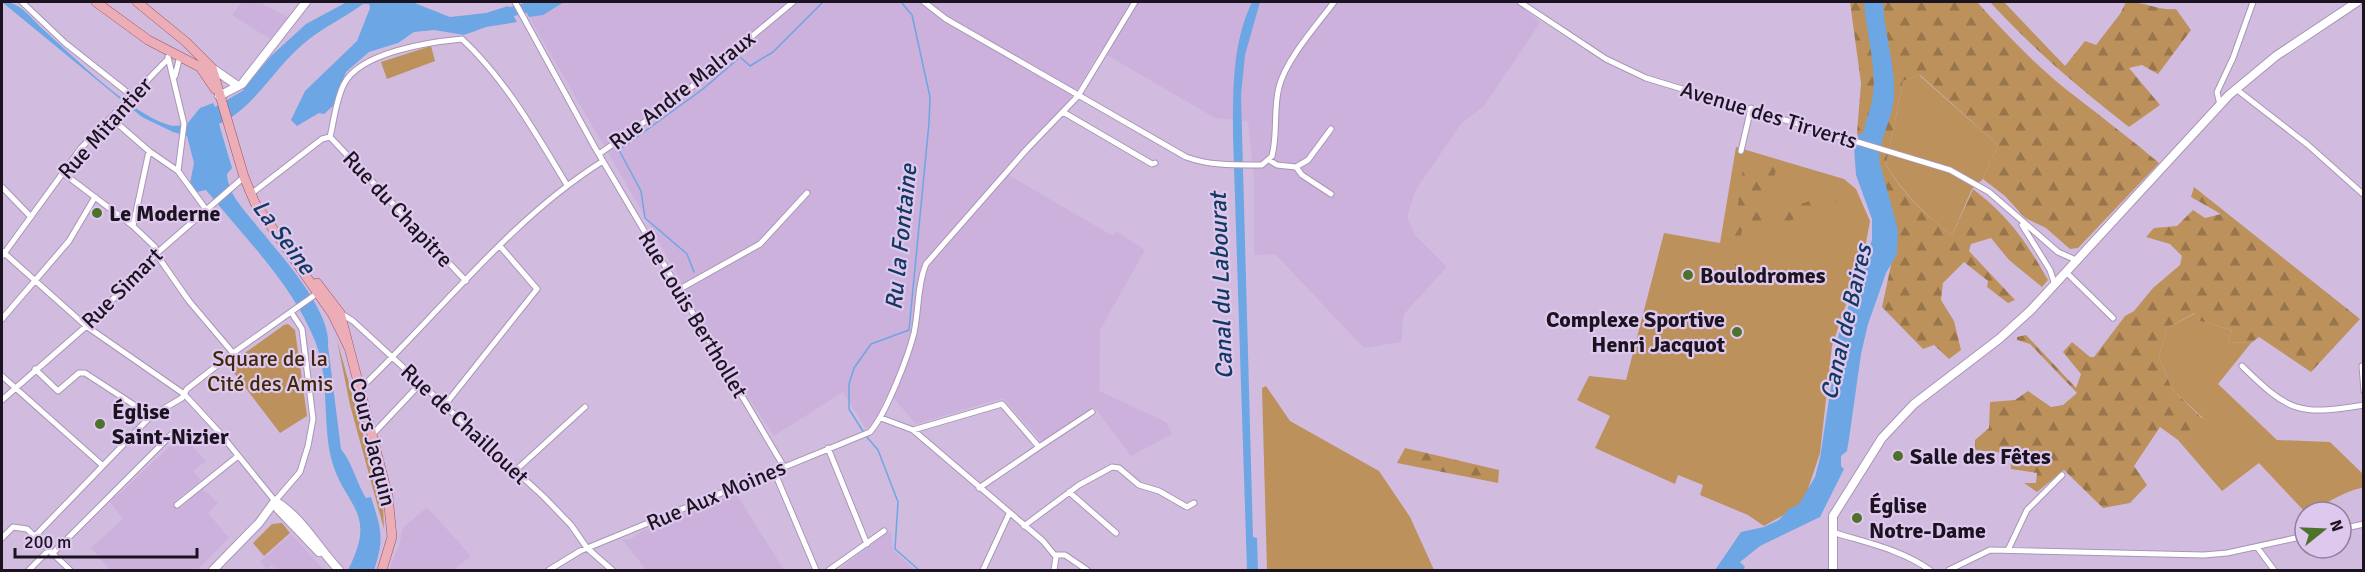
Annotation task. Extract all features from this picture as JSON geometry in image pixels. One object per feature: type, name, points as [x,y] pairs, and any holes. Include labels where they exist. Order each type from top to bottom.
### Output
[{"type":"main road","points":[[96,2],[148,40],[200,67],[220,100]]},
{"type":"main road","points":[[137,2],[186,42],[212,68],[238,86]]},
{"type":"main road","points":[[220,100],[238,86],[306,2]]},
{"type":"main road","points":[[1833,570],[1832,520],[1879,443],[1914,404],[1999,339],[2055,285],[2236,89],[2276,56],[2357,2]]},
{"type":"main road","points":[[180,55],[186,42]]},
{"type":"main road","points":[[212,68],[220,100]]},
{"type":"main road","name":"Cours Jacquin","points":[[220,100],[251,194],[318,292],[337,314],[349,348],[392,510],[390,550],[382,570]]},
{"type":"main road","points":[[213,570],[259,522],[275,501],[287,508],[339,570]]},
{"type":"street","points":[[22,2],[128,100]]},
{"type":"street","name":"Rue Louis Berthollet","points":[[515,2],[697,326],[784,467]]},
{"type":"street","name":"Rue Andre Malraux","points":[[599,154],[677,99],[793,2]]},
{"type":"street","points":[[924,2],[946,19],[1186,158],[1210,164],[1233,165],[1263,165],[1269,160],[1274,148],[1275,106],[1280,84],[1288,68],[1334,2]]},
{"type":"street","name":"Rue Aux Moines","points":[[549,570],[587,548],[870,432],[881,418],[914,334],[921,276],[926,264],[1078,96],[1135,2]]},
{"type":"street","name":"Avenue des Tirverts","points":[[1520,2],[1606,59],[1646,78],[1950,170],[1989,192],[2019,221],[2058,252],[2078,261]]},
{"type":"street","points":[[2220,105],[2217,92],[2233,58],[2253,2]]},
{"type":"street","points":[[251,194],[322,139],[330,137],[344,84],[363,65],[423,43],[462,39],[477,53],[519,108],[567,185]]},
{"type":"street","points":[[164,47],[174,77],[184,124],[178,171]]},
{"type":"street","points":[[174,77],[180,55]]},
{"type":"street","name":"Rue Mitantier","points":[[2,254],[81,147],[168,59]]},
{"type":"street","points":[[2236,89],[2308,145],[2364,195]]},
{"type":"street","points":[[1741,151],[1751,108]]},
{"type":"street","points":[[1063,112],[1152,164],[1155,163]]},
{"type":"street","points":[[111,118],[148,151],[178,171],[206,208]]},
{"type":"street","points":[[1269,160],[1277,165],[1296,167],[1308,160],[1331,129]]},
{"type":"street","name":"Rue du Chapitre","points":[[330,137],[466,281]]},
{"type":"street","points":[[133,226],[148,151]]},
{"type":"street","points":[[360,390],[500,246],[567,185],[603,161]]},
{"type":"street","points":[[1296,167],[1302,175],[1331,194]]},
{"type":"street","points":[[63,173],[133,226],[155,247],[204,321],[233,353]]},
{"type":"street","name":"Rue Simart","points":[[2,400],[87,326],[157,253],[244,177]]},
{"type":"street","points":[[2,187],[30,217]]},
{"type":"street","points":[[678,290],[760,244],[807,193]]},
{"type":"street","points":[[2,319],[69,242],[95,197]]},
{"type":"street","name":"Avenue des Tirverts","points":[[2019,221],[2050,270],[2055,285]]},
{"type":"street","points":[[444,406],[537,289],[500,246]]},
{"type":"street","points":[[2,254],[87,326],[184,394],[275,501],[300,472],[313,419],[302,329],[293,311]]},
{"type":"street","points":[[2067,273],[2113,318]]},
{"type":"street","points":[[35,536],[151,416],[184,394],[187,389],[233,353],[318,292]]},
{"type":"street","name":"Rue de Chaillouet","points":[[337,314],[393,357],[571,525],[587,548],[612,570]]},
{"type":"street","points":[[2242,366],[2275,397],[2293,408],[2315,412],[2364,405]]},
{"type":"street","points":[[2362,366],[2364,391]]},
{"type":"street","points":[[35,369],[58,391],[79,373],[85,374],[151,416]]},
{"type":"street","points":[[2,376],[102,465]]},
{"type":"street","points":[[372,435],[420,384]]},
{"type":"street","points":[[913,430],[1002,404],[1039,447]]},
{"type":"street","points":[[515,471],[585,407]]},
{"type":"street","points":[[979,488],[1092,412]]},
{"type":"street","points":[[881,418],[913,430],[1024,526],[1055,555],[1057,563],[1053,570]]},
{"type":"street","points":[[29,570],[173,433]]},
{"type":"street","points":[[828,448],[867,543]]},
{"type":"street","points":[[177,505],[238,456]]},
{"type":"street","points":[[1024,526],[1069,492],[1112,466],[1119,468],[1139,484],[1159,491],[1179,504],[1187,507],[1194,503]]},
{"type":"street","points":[[774,471],[816,570]]},
{"type":"street","points":[[2008,550],[2027,510],[2062,475]]},
{"type":"street","points":[[1069,492],[1116,533]]},
{"type":"street","points":[[982,570],[1009,514]]},
{"type":"street","points":[[2,538],[13,527],[27,529],[70,570]]},
{"type":"street","points":[[829,570],[884,531]]},
{"type":"street","points":[[1832,532],[1897,550],[1930,570]]},
{"type":"street","points":[[1949,570],[1985,551],[2204,555],[2293,540]]},
{"type":"street","points":[[2257,547],[2274,570]]},
{"type":"street","points":[[1055,555],[1065,555],[1087,570]]},
{"type":"shaded area","points":[[242,2],[259,2],[288,17],[270,39],[232,15]]},
{"type":"shaded area","points":[[564,2],[1518,2],[1540,23],[1484,106],[1461,124],[1415,191],[1407,217],[1415,235],[1447,267],[1404,314],[1401,342],[1364,348],[1275,254],[1254,255],[1254,179],[1248,121],[1215,118],[1100,51],[1063,108],[1004,169],[1012,177],[1113,236],[1116,231],[1145,250],[1100,330],[1099,391],[1166,422],[1172,434],[1131,456],[1094,407],[1042,442],[1003,398],[916,424],[894,399],[886,396],[875,420],[866,429],[843,392],[774,436],[729,369],[643,213],[529,17],[543,15]]},
{"type":"shaded area","points":[[182,435],[206,461],[193,471],[201,480],[174,502],[180,508],[202,488],[218,503],[208,513],[229,538],[197,570],[110,570],[91,548],[123,519],[110,502]]},
{"type":"shaded area","points":[[736,493],[784,570],[646,570],[622,539],[631,539],[642,531]]},
{"type":"shaded area","points":[[427,507],[471,556],[453,570],[389,570],[400,543],[402,529]]},
{"type":"shaded area","points":[[891,530],[893,550],[915,570],[838,570]]},
{"type":"shaded area","points":[[291,534],[324,570],[282,570],[270,566],[267,569],[260,562]]},
{"type":"green space","points":[[1850,2],[1977,2],[2037,64],[2063,87],[2159,163],[2078,248],[2070,249],[2046,228],[2025,218],[2005,196],[1983,179],[1998,145],[1920,75],[1903,81],[1886,165],[1907,195],[1952,235],[1973,189],[2016,230],[2048,280],[2042,287],[2009,260],[1991,238],[1971,244],[1969,251],[2015,300],[2008,303],[1987,287],[1988,281],[1964,262],[1943,283],[1941,300],[1954,321],[1961,350],[1949,359],[1934,345],[1923,349],[1882,307],[1897,237],[1857,133],[1861,83]]},
{"type":"green space","points":[[1990,2],[2004,2],[2065,66],[2085,41],[2096,45],[2120,14],[2126,2],[2176,9],[2191,30],[2158,74],[2142,65],[2129,68],[2160,105],[2129,127],[2057,68]]},
{"type":"green space","points":[[431,46],[435,61],[387,79],[381,62]]},
{"type":"green space","points":[[1919,75],[1998,145],[1983,179],[1972,189],[1952,235],[1916,203],[1886,165],[1903,81]]},
{"type":"green space","name":"Complexe Sportive Henri Jacquot","points":[[1736,147],[1844,179],[1856,189],[1870,221],[1865,248],[1832,346],[1820,453],[1806,495],[1798,507],[1764,526],[1748,515],[1700,495],[1703,485],[1678,475],[1675,484],[1595,448],[1610,416],[1577,400],[1589,376],[1626,380],[1664,233],[1720,243]]},
{"type":"green space","points":[[1744,161],[1777,164],[1767,211],[1772,213],[1832,194],[1837,202],[1777,226],[1755,225],[1745,212],[1730,299],[1738,306],[1732,307],[1725,302]]},
{"type":"green space","points":[[2194,187],[2360,319],[2311,372],[2259,337],[2251,343],[2228,342],[2232,330],[2200,321],[2195,313],[2167,328],[2159,357],[2172,389],[2203,419],[2178,440],[2160,427],[2134,466],[2147,485],[2130,503],[2103,508],[2064,470],[2037,492],[2024,483],[2036,483],[2037,473],[2011,469],[2010,457],[2015,454],[1975,450],[1975,440],[1989,428],[1990,402],[2015,400],[2028,391],[2051,407],[2063,405],[2077,393],[2030,344],[2017,340],[2017,337],[2026,335],[2076,388],[2081,374],[2063,352],[2072,342],[2090,357],[2094,357],[2125,316],[2134,311],[2153,288],[2180,265],[2182,256],[2170,244],[2146,237],[2154,228],[2177,226],[2193,210],[2205,218],[2221,214],[2191,197]]},
{"type":"green space","points":[[2196,313],[2200,321],[2232,330],[2228,342],[2251,343],[2218,384],[2277,440],[2330,442],[2363,474],[2363,488],[2349,491],[2332,500],[2294,500],[2259,463],[2222,491],[2178,440],[2203,418],[2172,389],[2159,357],[2167,328]]},
{"type":"green space","name":"Square de la Cité des Amis","points":[[288,324],[295,330],[307,416],[280,433],[228,365]]},
{"type":"green space","points":[[337,340],[383,506],[384,529],[350,405]]},
{"type":"green space","points":[[1266,386],[1290,421],[1379,471],[1410,517],[1434,570],[1267,570],[1262,388]]},
{"type":"green space","points":[[1405,448],[1499,470],[1498,483],[1397,463]]},
{"type":"green space","points":[[282,523],[290,533],[264,556],[253,543],[272,524]]},
{"type":"water","points":[[2,2],[15,4],[25,12],[87,70],[121,98],[154,119],[174,126],[187,124],[200,108],[213,103],[215,107],[244,90],[271,56],[306,24],[347,2],[412,2],[450,17],[486,13],[508,6],[517,22],[486,27],[464,35],[434,30],[414,32],[398,43],[369,52],[346,72],[333,106],[324,114],[319,113],[297,126],[291,120],[305,91],[357,41],[370,8],[369,4],[363,4],[302,45],[253,99],[219,124],[232,168],[227,174],[228,181],[236,199],[300,280],[321,315],[327,331],[341,449],[366,498],[371,497],[379,526],[380,550],[374,570],[348,570],[357,549],[360,533],[359,520],[335,471],[330,453],[322,368],[315,341],[306,320],[281,281],[206,190],[197,192],[190,183],[194,163],[187,136],[142,117]]},
{"type":"water","points":[[536,2],[564,2],[543,15],[529,17],[523,6]]},
{"type":"water","points":[[1252,2],[1260,2],[1245,55],[1241,95],[1253,537],[1257,538],[1258,570],[1247,570],[1233,136],[1237,51],[1245,18]]},
{"type":"water","name":"Canal de Baires","points":[[1864,2],[1883,2],[1893,74],[1893,106],[1881,145],[1879,160],[1898,230],[1897,254],[1886,273],[1868,324],[1861,354],[1847,451],[1841,456],[1841,466],[1844,469],[1820,517],[1760,546],[1740,562],[1745,567],[1743,570],[1715,570],[1741,532],[1764,527],[1779,520],[1789,509],[1799,504],[1815,477],[1820,458],[1839,333],[1872,240],[1872,219],[1856,175],[1854,148],[1858,135],[1863,133],[1871,105],[1874,76]]},
{"type":"waterway","name":"La Seine","points":[[499,15],[547,2]]},
{"type":"waterway","points":[[694,272],[687,254],[645,218],[641,191],[619,150],[703,89],[740,57],[750,66],[773,52],[823,2]]},
{"type":"waterway","name":"Ru la Fontaine","points":[[864,433],[849,409],[849,384],[854,368],[871,344],[909,330],[929,123],[930,97],[912,15],[901,2]]},
{"type":"waterway","name":"Ru la Fontaine","points":[[867,437],[878,450],[898,502],[895,549],[919,570]]},
{"type":"place","name":"Le Moderne","points":[[97,213]]},
{"type":"place","name":"Boulodromes","points":[[1688,275]]},
{"type":"place","name":"Complexe Sportive Henri Jacquot","points":[[1737,332]]},
{"type":"place","name":"Église Saint-Nizier","points":[[100,424]]},
{"type":"place","name":"Salle des Fêtes","points":[[1898,456]]},
{"type":"place","name":"Église Notre-Dame","points":[[1857,518]]},
{"type":"water label","name":"Canal du Labourat","points":[[1221,286]]}]
